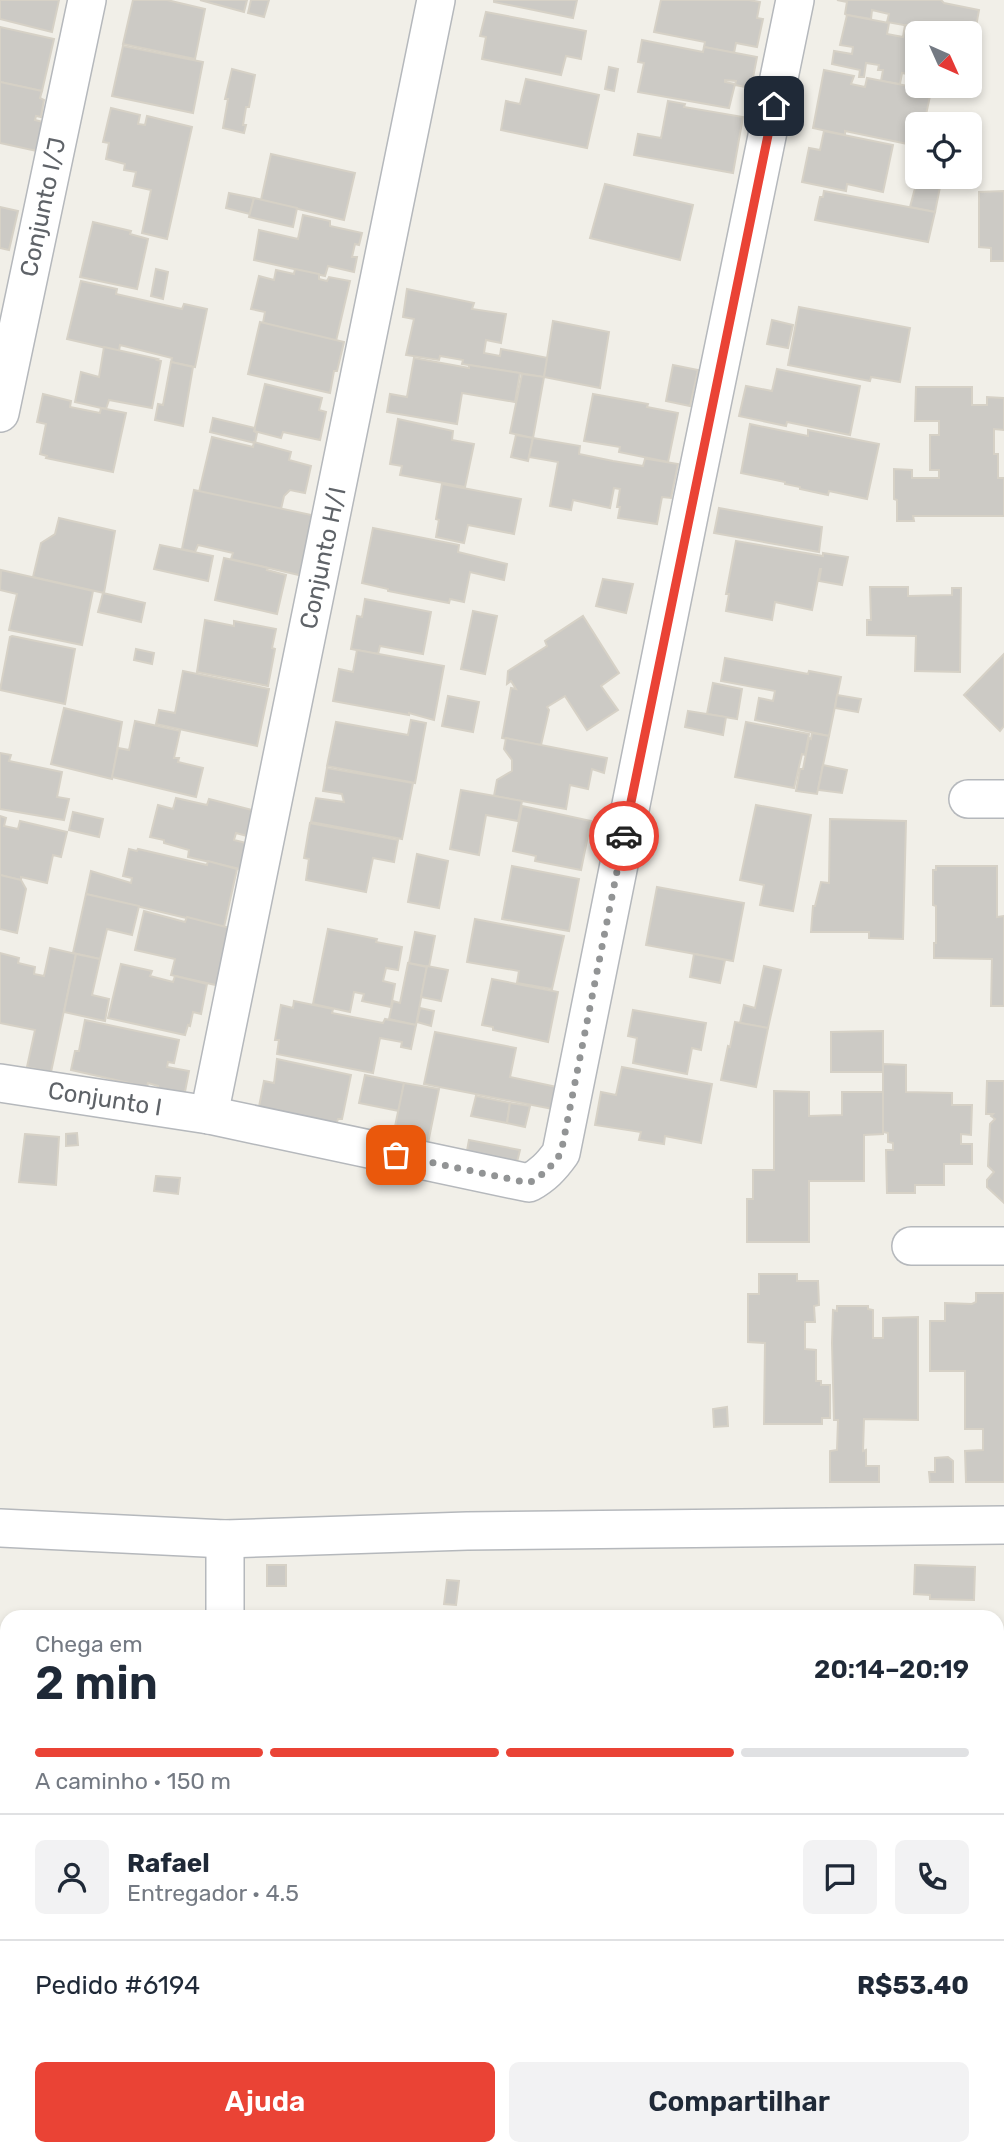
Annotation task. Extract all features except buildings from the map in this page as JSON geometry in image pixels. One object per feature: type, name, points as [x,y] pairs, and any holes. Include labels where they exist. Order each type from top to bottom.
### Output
[{"type":"street","name":"Conjunto I/J","points":[[0,413],[88,0]]},
{"type":"street","name":"Conjunto H/I","points":[[209,1115],[436,0]]},
{"type":"street","name":"Conjunto I","points":[[0,1083],[209,1115],[529,1183],[543,1175],[561,1153],[796,0]]},
{"type":"street","points":[[968,799],[1004,799]]},
{"type":"street","points":[[911,1246],[1004,1246]]},
{"type":"street","points":[[0,1528],[225,1539],[467,1531],[1004,1525]]},
{"type":"street","points":[[225,1539],[225,1610]]},
{"type":"way so far","points":[[396,1155],[529,1183],[543,1175],[561,1153],[624,836]]},
{"type":"route","points":[[624,836],[774,106]]}]
